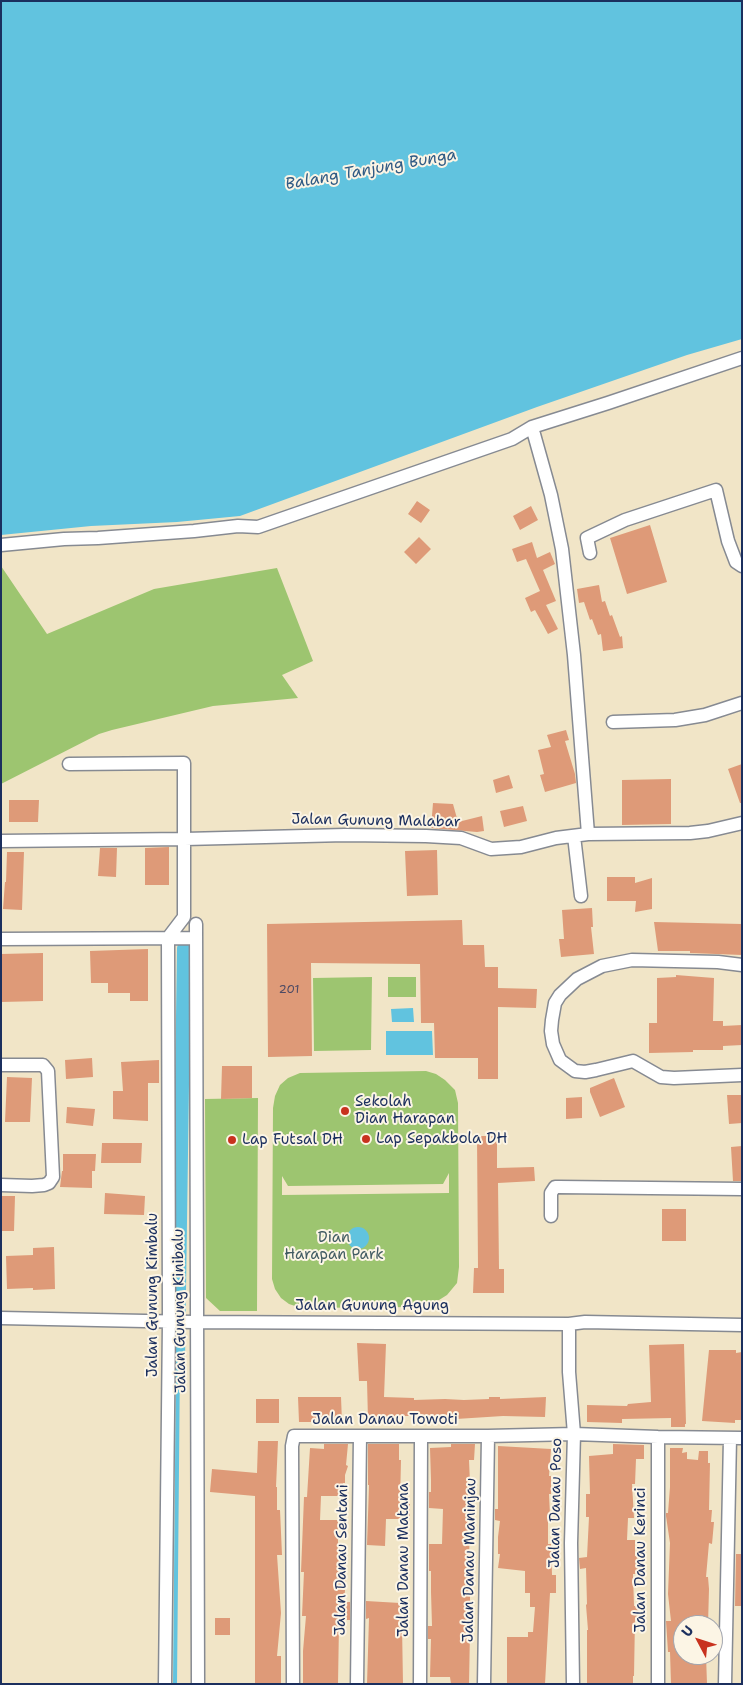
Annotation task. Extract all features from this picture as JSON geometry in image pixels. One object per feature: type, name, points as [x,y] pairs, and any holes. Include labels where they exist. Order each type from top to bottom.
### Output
[{"type":"street","points":[[1,545],[238,526],[258,527],[512,440],[532,427],[742,358]]},
{"type":"street","points":[[532,427],[562,549],[574,655],[588,834]]},
{"type":"street","points":[[590,553],[587,538],[625,520],[716,490],[728,541],[736,562],[742,566]]},
{"type":"street","points":[[613,722],[675,720],[705,715],[742,703]]},
{"type":"street","points":[[69,764],[184,762],[184,917],[168,938]]},
{"type":"street","name":"Jalan Gunung Malabar","points":[[1,841],[185,839],[345,834],[461,838],[491,849],[521,847],[556,838],[588,834],[708,831],[742,823]]},
{"type":"street","points":[[574,836],[581,896]]},
{"type":"street","points":[[184,917],[196,924]]},
{"type":"street","points":[[168,938],[196,924]]},
{"type":"street","name":"Jalan Gunung Kinibalu","points":[[196,924],[194,1322],[198,1684]]},
{"type":"street","name":"Jalan Gunung Kimbalu","points":[[165,1684],[172,1322],[168,938]]},
{"type":"street","points":[[1,939],[196,938]]},
{"type":"street","points":[[742,965],[718,962],[652,960],[612,963],[577,979],[560,995],[555,1004],[552,1026],[553,1044],[560,1060],[574,1071],[585,1072],[633,1062],[661,1077],[742,1075]]},
{"type":"street","points":[[1,1065],[43,1065],[46,1068],[49,1075],[52,1177],[44,1185],[1,1185]]},
{"type":"street","points":[[550,1216],[551,1193],[555,1188],[559,1187],[742,1189]]},
{"type":"street","name":"Jalan Gunung Agung","points":[[1,1318],[172,1322],[569,1324],[585,1322],[742,1325]]},
{"type":"street","name":"Jalan Danau Poso","points":[[569,1324],[569,1372],[574,1434],[571,1543],[573,1684]]},
{"type":"street","name":"Jalan Danau Towoti","points":[[293,1684],[292,1440],[294,1436],[574,1434],[736,1438]]},
{"type":"street","name":"Jalan Danau Sentani","points":[[357,1684],[360,1436]]},
{"type":"street","name":"Jalan Danau Matana","points":[[420,1684],[421,1436]]},
{"type":"street","name":"Jalan Danau Maninjau","points":[[484,1684],[488,1436]]},
{"type":"street","name":"Jalan Danau Kerinci","points":[[658,1437],[658,1684]]},
{"type":"street","points":[[725,1684],[736,1438]]},
{"type":"green space","points":[[1,566],[47,634],[154,589],[277,568],[313,661],[282,675],[298,698],[213,706],[112,730],[99,734],[1,784]]},
{"type":"green space","points":[[372,977],[371,1050],[314,1051],[313,978]]},
{"type":"green space","points":[[388,977],[416,977],[416,997],[388,997]]},
{"type":"green space","name":"Dian Harapan Park","points":[[426,1071],[436,1074],[455,1090],[458,1103],[459,1267],[457,1283],[447,1295],[431,1305],[414,1307],[301,1308],[289,1304],[281,1298],[275,1289],[272,1279],[273,1108],[275,1096],[280,1085],[288,1078],[300,1073]],"holes":[[[449,1173],[449,1193],[282,1195],[282,1176],[288,1186],[443,1184]]]},
{"type":"green space","points":[[258,1098],[257,1311],[220,1311],[206,1298],[205,1099]]},
{"type":"water","name":"Balang Tanjung Bunga","points":[[1,1],[742,1],[742,339],[687,355],[537,407],[240,516],[177,522],[91,526],[1,535]]},
{"type":"water","points":[[413,1008],[414,1022],[392,1022],[391,1009]]},
{"type":"water","points":[[386,1031],[432,1031],[433,1055],[386,1055]]},
{"type":"water","points":[[358,1227],[366,1230],[369,1238],[366,1246],[358,1249],[350,1246],[347,1238],[350,1230]]},
{"type":"building","points":[[417,501],[430,510],[421,523],[408,514]]},
{"type":"building","points":[[531,506],[538,520],[520,530],[513,516]]},
{"type":"building","points":[[650,525],[667,582],[627,594],[610,538]]},
{"type":"building","points":[[419,537],[431,549],[416,564],[404,552]]},
{"type":"building","points":[[532,542],[537,558],[550,552],[555,564],[543,570],[556,601],[546,605],[558,629],[548,634],[535,610],[531,612],[525,598],[540,591],[526,559],[517,562],[512,549]]},
{"type":"building","points":[[599,585],[602,602],[605,601],[620,637],[622,636],[623,648],[603,651],[601,634],[598,635],[592,619],[590,620],[584,602],[579,603],[577,589]]},
{"type":"building","points":[[566,730],[569,740],[565,741],[576,783],[545,792],[540,775],[544,774],[538,750],[551,747],[547,735]]},
{"type":"building","points":[[742,764],[742,803],[740,803],[728,769]]},
{"type":"building","points":[[509,775],[513,788],[496,793],[493,780]]},
{"type":"building","points":[[671,779],[671,824],[622,825],[622,780]]},
{"type":"building","points":[[9,800],[39,800],[38,822],[9,822]]},
{"type":"building","points":[[433,803],[453,804],[458,822],[482,816],[484,831],[431,828]]},
{"type":"building","points":[[523,806],[527,821],[504,827],[500,811]]},
{"type":"building","points":[[169,847],[169,885],[145,885],[145,848]]},
{"type":"building","points":[[100,848],[117,848],[116,877],[98,876]]},
{"type":"building","points":[[437,850],[438,895],[407,896],[405,851]]},
{"type":"building","points":[[7,852],[24,852],[22,910],[3,909]]},
{"type":"building","points":[[607,877],[635,877],[635,883],[652,878],[652,909],[635,912],[636,901],[607,901]]},
{"type":"building","points":[[592,908],[593,927],[591,927],[594,954],[561,957],[559,939],[564,939],[562,910]]},
{"type":"building","points":[[462,920],[463,945],[484,945],[485,967],[498,967],[498,988],[537,989],[536,1008],[498,1007],[498,1079],[478,1079],[478,1058],[435,1058],[434,1023],[421,1023],[420,964],[311,963],[312,1056],[268,1057],[267,924]]},
{"type":"building","points":[[654,922],[742,924],[742,955],[690,953],[690,951],[658,951]]},
{"type":"building","points":[[148,949],[148,1001],[130,1001],[130,993],[108,993],[108,983],[91,983],[90,951]]},
{"type":"building","points":[[43,953],[43,1001],[1,1002],[1,954]]},
{"type":"building","points":[[676,975],[714,978],[713,1021],[723,1021],[723,1026],[742,1025],[742,1045],[723,1046],[723,1050],[649,1053],[649,1023],[657,1023],[657,978],[676,977]]},
{"type":"building","points":[[92,1058],[93,1077],[66,1079],[65,1060]]},
{"type":"building","points":[[159,1060],[159,1083],[148,1083],[148,1121],[113,1119],[113,1091],[123,1091],[121,1062]]},
{"type":"building","points":[[222,1066],[252,1066],[252,1098],[221,1099]]},
{"type":"building","points":[[7,1077],[32,1078],[30,1122],[5,1122]]},
{"type":"building","points":[[614,1078],[625,1107],[600,1117],[590,1088]]},
{"type":"building","points":[[727,1095],[742,1095],[742,1123],[729,1124]]},
{"type":"building","points":[[582,1097],[582,1118],[566,1119],[566,1098]]},
{"type":"building","points":[[67,1107],[95,1109],[93,1126],[66,1123]]},
{"type":"building","points":[[477,1136],[497,1136],[497,1168],[534,1167],[535,1181],[498,1183],[499,1269],[504,1269],[504,1293],[473,1293],[474,1268],[478,1268]]},
{"type":"building","points":[[102,1143],[142,1143],[141,1163],[101,1163]]},
{"type":"building","points":[[742,1146],[742,1181],[733,1181],[731,1147]]},
{"type":"building","points":[[63,1154],[96,1154],[95,1171],[92,1171],[92,1188],[60,1187],[63,1171]]},
{"type":"building","points":[[105,1193],[145,1196],[144,1215],[104,1214]]},
{"type":"building","points":[[1,1196],[15,1196],[14,1231],[1,1231]]},
{"type":"building","points":[[662,1209],[686,1209],[686,1241],[662,1241]]},
{"type":"building","points":[[54,1247],[55,1289],[7,1289],[6,1256],[33,1255],[33,1248]]},
{"type":"building","points":[[357,1343],[386,1344],[384,1397],[414,1398],[414,1400],[464,1400],[489,1399],[489,1397],[500,1397],[500,1399],[546,1397],[545,1417],[503,1416],[456,1419],[456,1416],[402,1416],[368,1420],[367,1381],[359,1381]]},
{"type":"building","points":[[684,1344],[685,1427],[671,1427],[671,1418],[622,1419],[622,1423],[587,1422],[587,1405],[627,1406],[628,1404],[651,1402],[649,1345]]},
{"type":"building","points":[[709,1350],[736,1350],[736,1353],[742,1352],[742,1420],[735,1420],[735,1423],[702,1421]]},
{"type":"building","points":[[298,1397],[341,1397],[342,1422],[299,1422]]},
{"type":"building","points":[[256,1399],[279,1399],[279,1423],[256,1423]]},
{"type":"building","points":[[258,1441],[278,1441],[276,1487],[277,1510],[280,1510],[282,1555],[277,1555],[281,1613],[277,1656],[281,1656],[281,1684],[255,1684],[255,1496],[210,1492],[212,1469],[257,1473]]},
{"type":"building","points":[[324,1444],[348,1444],[346,1465],[348,1466],[345,1483],[343,1483],[343,1496],[321,1496],[320,1520],[338,1520],[338,1557],[344,1557],[343,1579],[346,1579],[344,1602],[350,1602],[350,1620],[342,1620],[342,1624],[339,1624],[338,1684],[303,1684],[306,1616],[302,1616],[304,1572],[301,1572],[304,1497],[307,1497],[310,1448],[324,1449]]},
{"type":"building","points":[[368,1444],[399,1444],[399,1460],[401,1460],[400,1503],[410,1504],[410,1519],[386,1519],[385,1546],[367,1545]]},
{"type":"building","points":[[451,1444],[475,1444],[474,1460],[469,1460],[470,1483],[469,1496],[467,1496],[468,1522],[470,1522],[468,1596],[470,1596],[469,1684],[451,1684],[450,1677],[430,1677],[431,1639],[428,1639],[428,1626],[432,1626],[429,1544],[442,1544],[443,1509],[429,1508],[429,1492],[431,1492],[430,1448],[451,1447]]},
{"type":"building","points":[[613,1444],[644,1445],[644,1459],[636,1459],[635,1484],[632,1484],[634,1518],[628,1518],[627,1540],[635,1540],[635,1556],[639,1556],[638,1574],[633,1574],[634,1606],[638,1606],[639,1617],[635,1618],[634,1676],[633,1684],[587,1684],[586,1568],[580,1569],[579,1558],[587,1557],[589,1517],[586,1517],[586,1494],[590,1494],[589,1456],[613,1454]]},
{"type":"building","points":[[498,1446],[551,1449],[548,1544],[551,1544],[552,1575],[556,1575],[556,1593],[550,1593],[545,1684],[507,1684],[507,1637],[528,1637],[528,1632],[533,1632],[535,1607],[530,1607],[530,1593],[525,1593],[525,1571],[498,1568],[500,1521],[495,1520],[495,1509],[498,1509]]},
{"type":"building","points":[[670,1448],[683,1448],[682,1453],[687,1452],[687,1459],[698,1460],[699,1451],[708,1451],[708,1463],[710,1463],[709,1510],[712,1510],[711,1522],[714,1522],[712,1544],[709,1543],[706,1577],[708,1577],[709,1589],[708,1615],[673,1615],[673,1665],[706,1665],[707,1684],[671,1684],[670,1652],[668,1652],[666,1621],[671,1621],[668,1594],[670,1543],[666,1516],[666,1513],[668,1513]]},
{"type":"building","points":[[736,1554],[742,1554],[742,1606],[735,1606]]},
{"type":"building","points":[[366,1601],[400,1603],[399,1625],[402,1625],[403,1684],[367,1684],[369,1618],[366,1619]]},
{"type":"building","points":[[215,1618],[230,1618],[230,1635],[215,1635]]},
{"type":"waterway","points":[[178,1359],[184,948]]},
{"type":"waterway","points":[[175,1684],[178,1359]]},
{"type":"place","name":"Sekolah Dian Harapan","points":[[345,1111]]},
{"type":"place","name":"Lap Sepakbola DH","points":[[366,1139]]},
{"type":"place","name":"Lap Futsal DH","points":[[232,1140]]}]
